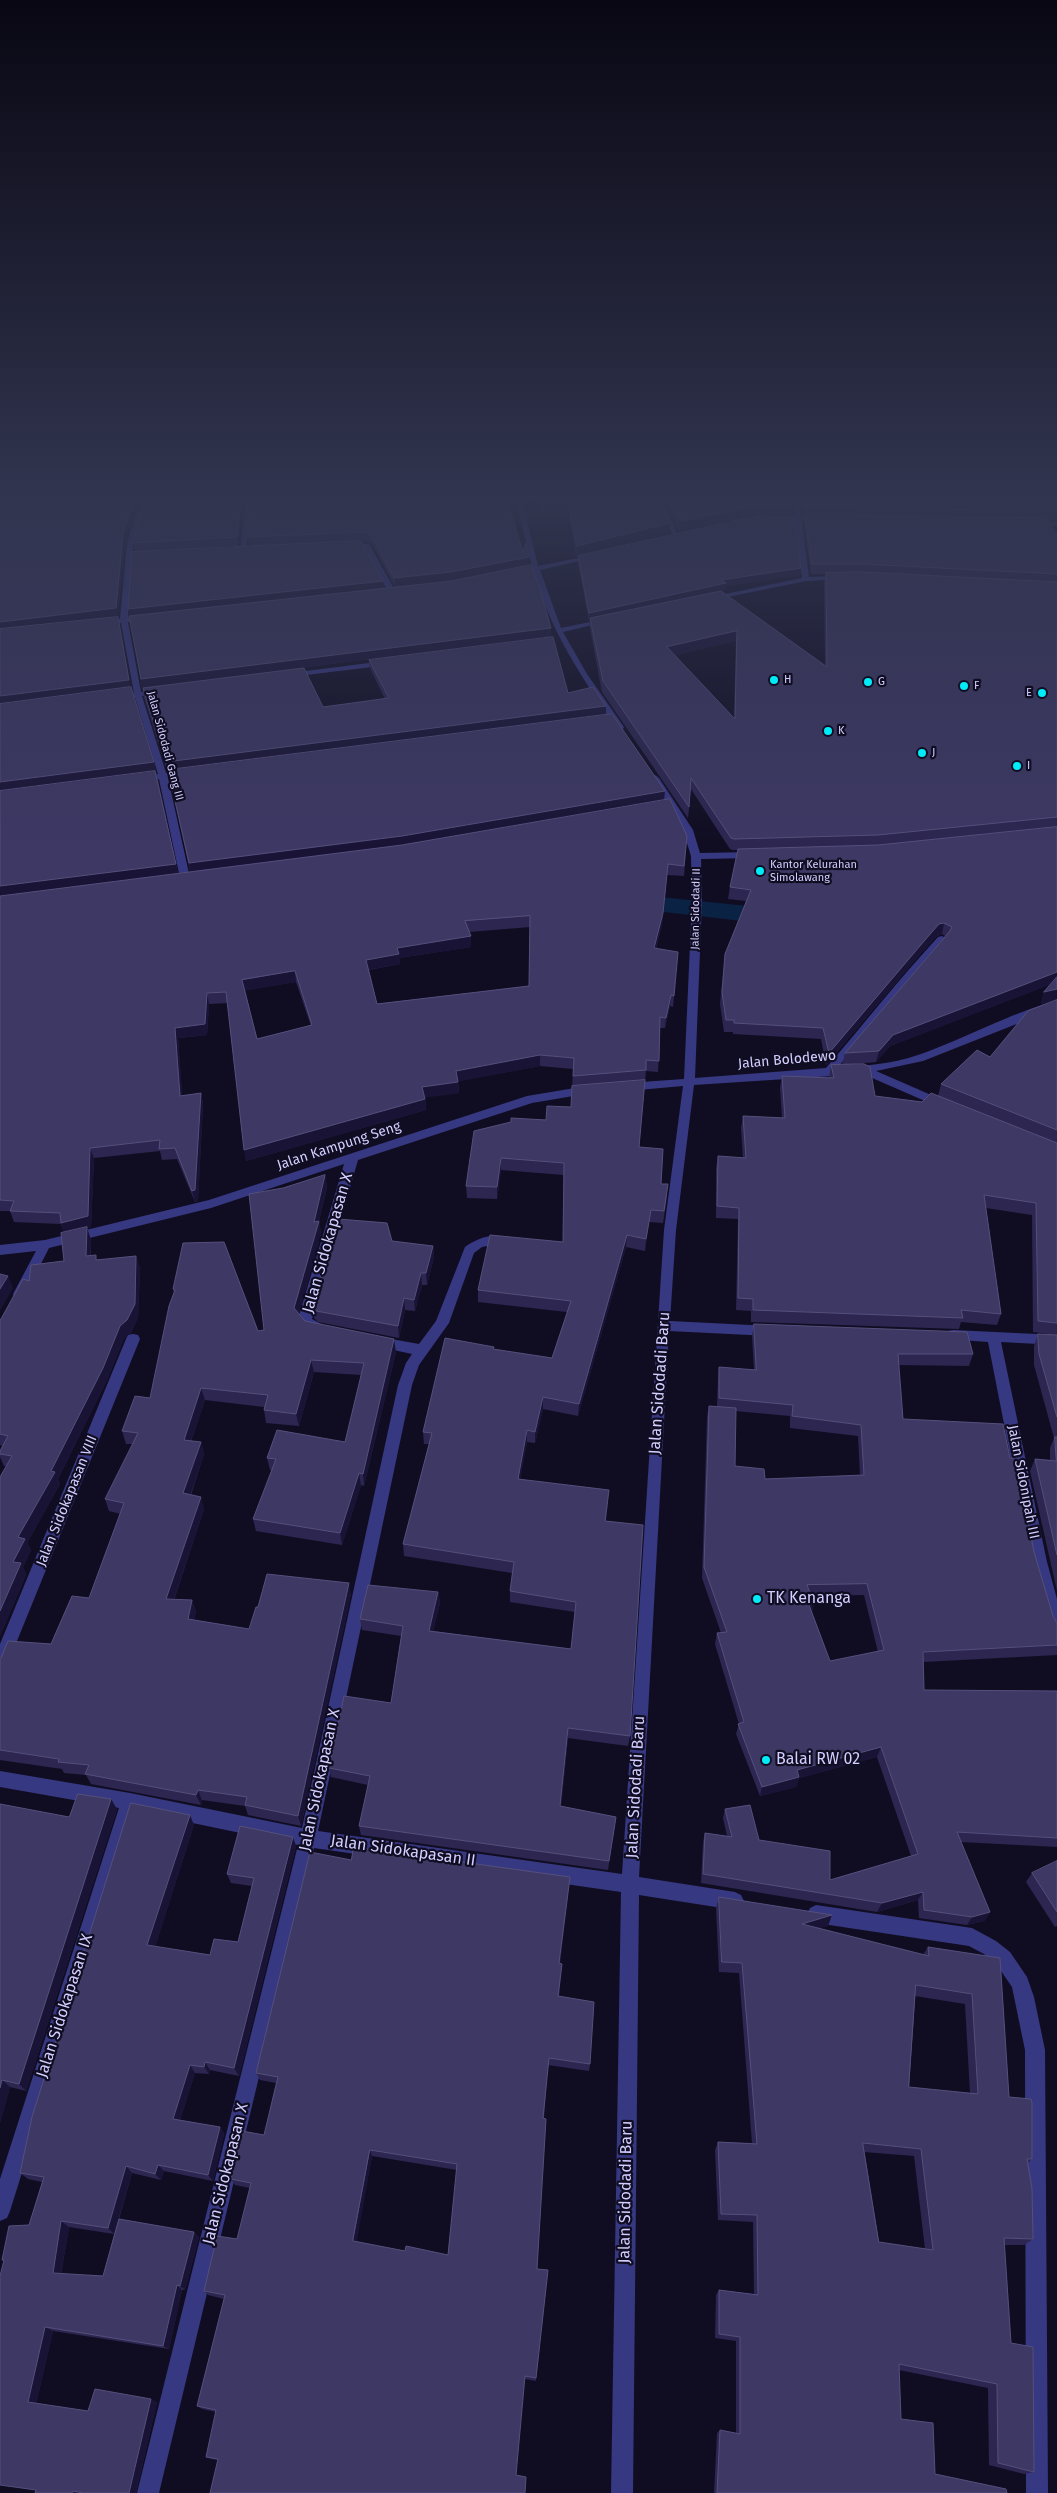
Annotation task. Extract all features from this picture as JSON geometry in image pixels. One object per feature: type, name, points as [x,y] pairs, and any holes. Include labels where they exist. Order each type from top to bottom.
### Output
[{"type":"street","name":"Jalan Sidodadi Gang III","points":[[124,612],[124,620],[138,695],[163,776],[185,878]]},
{"type":"street","points":[[552,612],[563,639],[610,719],[625,734]]},
{"type":"street","points":[[94,624],[153,617]]},
{"type":"street","points":[[559,631],[616,619]]},
{"type":"street","points":[[553,641],[563,639]]},
{"type":"street","points":[[285,676],[391,662]]},
{"type":"street","points":[[109,698],[167,691]]},
{"type":"street","points":[[134,779],[192,772]]},
{"type":"street","name":"Jalan Sidodadi II","points":[[652,773],[668,805],[688,830],[696,856],[697,918],[689,1084]]},
{"type":"street","points":[[696,856],[759,855]]},
{"type":"street","points":[[829,1070],[890,1000],[905,978],[942,939]]},
{"type":"street","name":"Jalan Bolodewo","points":[[689,1084],[829,1070],[864,1070],[919,1059],[1057,1004]]},
{"type":"street","points":[[864,1070],[951,1108]]},
{"type":"street","points":[[615,1088],[689,1084]]},
{"type":"street","name":"Jalan Sidodadi Baru","points":[[622,2493],[630,1883],[670,1230],[689,1084]]},
{"type":"street","name":"Jalan Kampung Seng","points":[[0,1250],[45,1245],[211,1204],[531,1099],[596,1089]]},
{"type":"street","name":"Jalan Sidokapasan X","points":[[331,1332],[313,1328],[305,1319],[352,1158]]},
{"type":"street","name":"Jalan Sidokapasan X","points":[[148,2493],[308,1838],[405,1385],[413,1363],[442,1323],[470,1250],[479,1243],[498,1240]]},
{"type":"street","points":[[13,1304],[45,1245]]},
{"type":"street","points":[[663,1326],[784,1331]]},
{"type":"street","points":[[944,1335],[1057,1340]]},
{"type":"street","name":"Jalan Sidonipah III","points":[[993,1336],[1039,1562],[1057,1626]]},
{"type":"street","name":"Jalan Sidokapasan VIII","points":[[0,1663],[133,1339]]},
{"type":"street","points":[[367,1339],[421,1350]]},
{"type":"street","name":"Jalan Sidokapasan II","points":[[0,1779],[130,1801],[308,1838],[630,1883],[752,1904]]},
{"type":"street","name":"Jalan Sidokapasan IX","points":[[0,2211],[130,1801]]},
{"type":"street","points":[[800,1911],[972,1937],[990,1946],[1006,1958],[1024,1992],[1035,2050],[1038,2493]]},
{"type":"building","points":[[0,612],[80,612],[0,622]]},
{"type":"building","points":[[163,612],[547,612],[551,628],[141,679],[129,616]]},
{"type":"building","points":[[617,612],[751,612],[827,667],[826,612],[1057,612],[1057,817],[878,835],[731,838],[691,778],[689,807],[603,681],[590,618]],"holes":[[[737,631],[735,719],[667,647]]]},
{"type":"building","points":[[118,617],[129,680],[0,696],[0,629]]},
{"type":"building","points":[[553,637],[568,693],[593,687],[606,706],[166,762],[143,688],[304,668],[323,707],[389,698],[369,660]]},
{"type":"building","points":[[131,687],[154,762],[0,782],[0,704]]},
{"type":"building","points":[[612,714],[665,791],[402,836],[189,863],[168,770]]},
{"type":"building","points":[[155,771],[176,864],[0,886],[0,791]]},
{"type":"building","points":[[670,799],[687,836],[684,866],[668,864],[663,913],[654,948],[678,952],[674,996],[671,995],[666,1018],[660,1017],[659,1061],[646,1060],[646,1070],[573,1076],[574,1058],[540,1055],[456,1071],[458,1082],[422,1087],[425,1099],[244,1150],[226,992],[207,993],[205,1024],[175,1028],[180,1096],[201,1093],[195,1190],[192,1191],[175,1148],[159,1149],[160,1140],[90,1148],[88,1216],[61,1223],[60,1213],[10,1211],[14,1201],[0,1200],[0,896],[402,845]],"holes":[[[530,916],[529,986],[377,1004],[366,960],[399,954],[397,948],[471,936],[465,921]],[[295,971],[312,1025],[257,1039],[242,980]]]},
{"type":"building","points":[[1057,827],[1057,972],[893,1035],[879,1051],[845,1053],[950,931],[952,927],[944,923],[939,924],[829,1053],[823,1028],[734,1023],[734,1020],[726,1020],[722,992],[725,954],[751,890],[730,887],[738,849],[878,845]]},
{"type":"building","points":[[1057,977],[1057,989],[1044,992]]},
{"type":"building","points":[[1057,1000],[1057,1130],[941,1084],[977,1050],[990,1057],[1028,1011]]},
{"type":"building","points":[[864,1064],[870,1067],[875,1096],[922,1102],[931,1093],[1057,1143],[1057,1323],[1038,1321],[1036,1203],[984,1195],[1001,1314],[961,1310],[963,1318],[753,1310],[753,1299],[738,1298],[739,1208],[717,1206],[718,1156],[746,1158],[743,1116],[785,1118],[782,1076],[834,1078],[831,1065]]},
{"type":"building","points":[[645,1080],[639,1147],[663,1149],[661,1184],[668,1184],[664,1211],[651,1210],[646,1239],[627,1235],[579,1404],[543,1397],[535,1432],[527,1430],[518,1479],[609,1490],[605,1521],[643,1525],[630,1736],[568,1728],[560,1806],[616,1817],[609,1861],[359,1826],[370,1776],[329,1768],[344,1696],[391,1703],[403,1626],[360,1619],[368,1585],[438,1592],[429,1631],[571,1649],[576,1602],[510,1591],[514,1562],[403,1544],[432,1433],[423,1432],[445,1338],[494,1347],[493,1349],[552,1358],[571,1301],[478,1290],[490,1235],[563,1242],[564,1163],[501,1158],[497,1187],[466,1186],[474,1131],[511,1122],[511,1118],[546,1120],[547,1106],[571,1107],[572,1086]]},
{"type":"building","points":[[325,1175],[314,1222],[319,1221],[294,1308],[305,1321],[394,1339],[363,1474],[359,1473],[340,1533],[253,1519],[276,1459],[267,1458],[277,1430],[345,1442],[364,1363],[311,1360],[296,1414],[264,1410],[268,1395],[201,1388],[184,1440],[201,1442],[183,1493],[201,1497],[166,1599],[192,1600],[188,1619],[249,1629],[256,1607],[258,1607],[267,1574],[349,1583],[298,1816],[245,1805],[247,1797],[198,1790],[196,1795],[85,1774],[89,1765],[58,1762],[59,1759],[0,1750],[0,1658],[8,1641],[51,1644],[72,1596],[89,1598],[124,1503],[105,1499],[138,1433],[122,1431],[135,1396],[150,1398],[169,1306],[175,1290],[173,1289],[183,1243],[224,1242],[258,1331],[264,1330],[249,1194],[283,1188]]},
{"type":"building","points":[[338,1219],[387,1223],[392,1241],[433,1246],[426,1273],[421,1273],[414,1300],[404,1298],[398,1326],[316,1311],[312,1306]]},
{"type":"building","points":[[87,1227],[86,1256],[96,1255],[96,1260],[136,1256],[135,1304],[127,1320],[120,1326],[103,1368],[51,1471],[55,1472],[18,1537],[25,1539],[13,1562],[21,1563],[0,1611],[0,1477],[12,1456],[0,1454],[8,1436],[0,1434],[0,1320],[23,1279],[29,1281],[31,1265],[64,1261],[61,1233]]},
{"type":"building","points":[[0,1274],[8,1276],[0,1289]]},
{"type":"building","points":[[754,1324],[967,1332],[973,1354],[898,1354],[903,1419],[1003,1424],[1010,1458],[1016,1458],[1034,1552],[1053,1616],[1057,1623],[1057,1645],[923,1652],[924,1690],[1057,1691],[1057,1838],[957,1832],[990,1912],[972,1917],[924,1910],[923,1892],[882,1903],[703,1874],[705,1833],[732,1837],[725,1809],[750,1805],[759,1840],[830,1851],[830,1880],[918,1854],[881,1747],[797,1770],[799,1777],[762,1787],[738,1724],[744,1722],[717,1633],[727,1632],[704,1567],[709,1406],[736,1408],[735,1466],[764,1469],[765,1479],[864,1475],[861,1425],[792,1416],[793,1405],[719,1398],[719,1367],[756,1370]],"holes":[[[867,1584],[884,1650],[830,1661],[809,1605],[814,1604],[807,1585]]]},
{"type":"building","points":[[1038,1334],[1057,1335],[1057,1417],[1039,1354]]},
{"type":"building","points":[[1055,1437],[1057,1437],[1057,1555],[1035,1459],[1056,1461]]},
{"type":"building","points":[[78,1794],[111,1799],[19,2084],[2,2080],[0,2088],[0,1804],[69,1817]]},
{"type":"building","points":[[131,1803],[190,1815],[147,1945],[210,1955],[214,1939],[238,1942],[254,1878],[227,1874],[240,1826],[293,1837],[234,2068],[205,2062],[204,2067],[190,2065],[173,2119],[220,2127],[208,2175],[158,2165],[155,2174],[126,2166],[108,2228],[61,2221],[53,2273],[103,2276],[119,2219],[194,2232],[180,2286],[177,2285],[163,2346],[45,2327],[28,2402],[88,2411],[95,2389],[151,2399],[129,2493],[83,2493],[73,2491],[72,2493],[35,2493],[36,2490],[0,2485],[0,2276],[4,2260],[2,2260],[9,2226],[29,2225],[44,2177],[20,2173],[32,2117]]},
{"type":"building","points":[[354,1847],[570,1877],[559,1963],[562,1964],[558,1996],[594,2002],[590,2064],[549,2058],[543,2118],[546,2119],[537,2269],[548,2270],[536,2378],[525,2376],[516,2475],[526,2477],[525,2493],[210,2493],[218,2459],[206,2457],[216,2410],[197,2406],[225,2295],[204,2291],[217,2236],[237,2239],[251,2183],[231,2179],[242,2131],[264,2135],[278,2077],[256,2073],[310,1852],[351,1860]],"holes":[[[370,2150],[457,2164],[448,2255],[406,2246],[405,2251],[353,2241]]]},
{"type":"building","points":[[1057,1861],[1057,1912],[1032,1873]]},
{"type":"building","points":[[719,1897],[832,1915],[802,1924],[929,1956],[928,1947],[1000,1958],[1009,2097],[1031,2099],[1032,2103],[1032,2159],[1027,2159],[1032,2188],[1033,2239],[1004,2238],[1011,2343],[1033,2347],[1034,2472],[998,2463],[997,2384],[899,2364],[901,2419],[933,2423],[935,2474],[1006,2489],[1007,2493],[717,2493],[720,2430],[740,2434],[740,2337],[719,2334],[719,2290],[758,2295],[757,2215],[721,2214],[718,2142],[757,2144],[742,1963],[722,1962]],"holes":[[[916,1985],[972,1994],[978,2094],[909,2087]],[[863,2143],[921,2149],[933,2250],[879,2242]]]},
{"type":"waterway","points":[[621,901],[786,918]]},
{"type":"place","name":"H","points":[[774,680]]},
{"type":"place","name":"G","points":[[868,682]]},
{"type":"place","name":"F","points":[[964,686]]},
{"type":"place","name":"E","points":[[1042,693]]},
{"type":"place","name":"K","points":[[828,731]]},
{"type":"place","name":"J","points":[[922,753]]},
{"type":"place","name":"I","points":[[1017,766]]},
{"type":"place","name":"Kantor Kelurahan Simolawang","points":[[760,871]]},
{"type":"place","name":"TK Kenanga","points":[[757,1599]]},
{"type":"place","name":"Balai RW 02","points":[[766,1760]]}]
